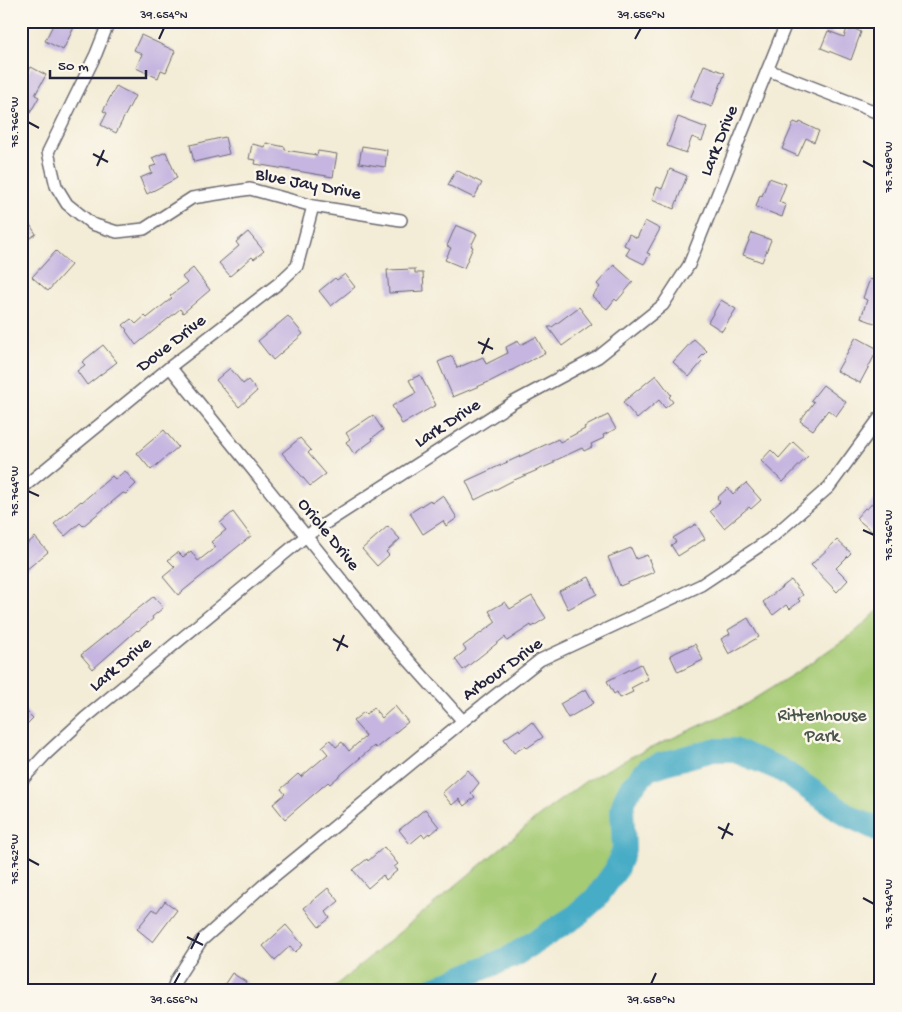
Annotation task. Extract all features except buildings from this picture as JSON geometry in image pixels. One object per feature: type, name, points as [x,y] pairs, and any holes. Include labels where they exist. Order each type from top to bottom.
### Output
[{"type":"street","name":"Blue Jay Drive","points":[[109,21],[96,54],[48,152],[56,186],[67,204],[92,224],[117,232],[144,229],[192,198],[250,189],[313,206],[400,220]]},
{"type":"street","name":"Lark Drive","points":[[21,781],[85,718],[306,536],[514,402],[598,357],[663,305],[689,265],[787,21]]},
{"type":"street","points":[[768,70],[881,114]]},
{"type":"street","name":"Dove Drive","points":[[21,489],[170,367],[279,283],[297,266],[313,206]]},
{"type":"street","name":"Oriole Drive","points":[[170,367],[385,634],[462,721]]},
{"type":"street","name":"Arbour Drive","points":[[172,991],[176,980],[201,941],[267,882],[462,721],[540,660],[701,584],[770,539],[829,487],[881,416]]},
{"type":"green space","name":"Rittenhouse Park","points":[[881,608],[881,831],[849,816],[780,769],[733,750],[713,750],[666,763],[648,769],[630,789],[622,809],[624,849],[616,870],[596,898],[576,916],[511,957],[428,991],[329,991],[544,812],[586,781],[631,757],[741,707],[854,633]]},
{"type":"waterway","points":[[428,991],[511,957],[576,916],[596,898],[616,870],[624,849],[622,809],[625,799],[630,789],[648,769],[713,750],[733,750],[780,769],[849,816],[881,831]]}]
